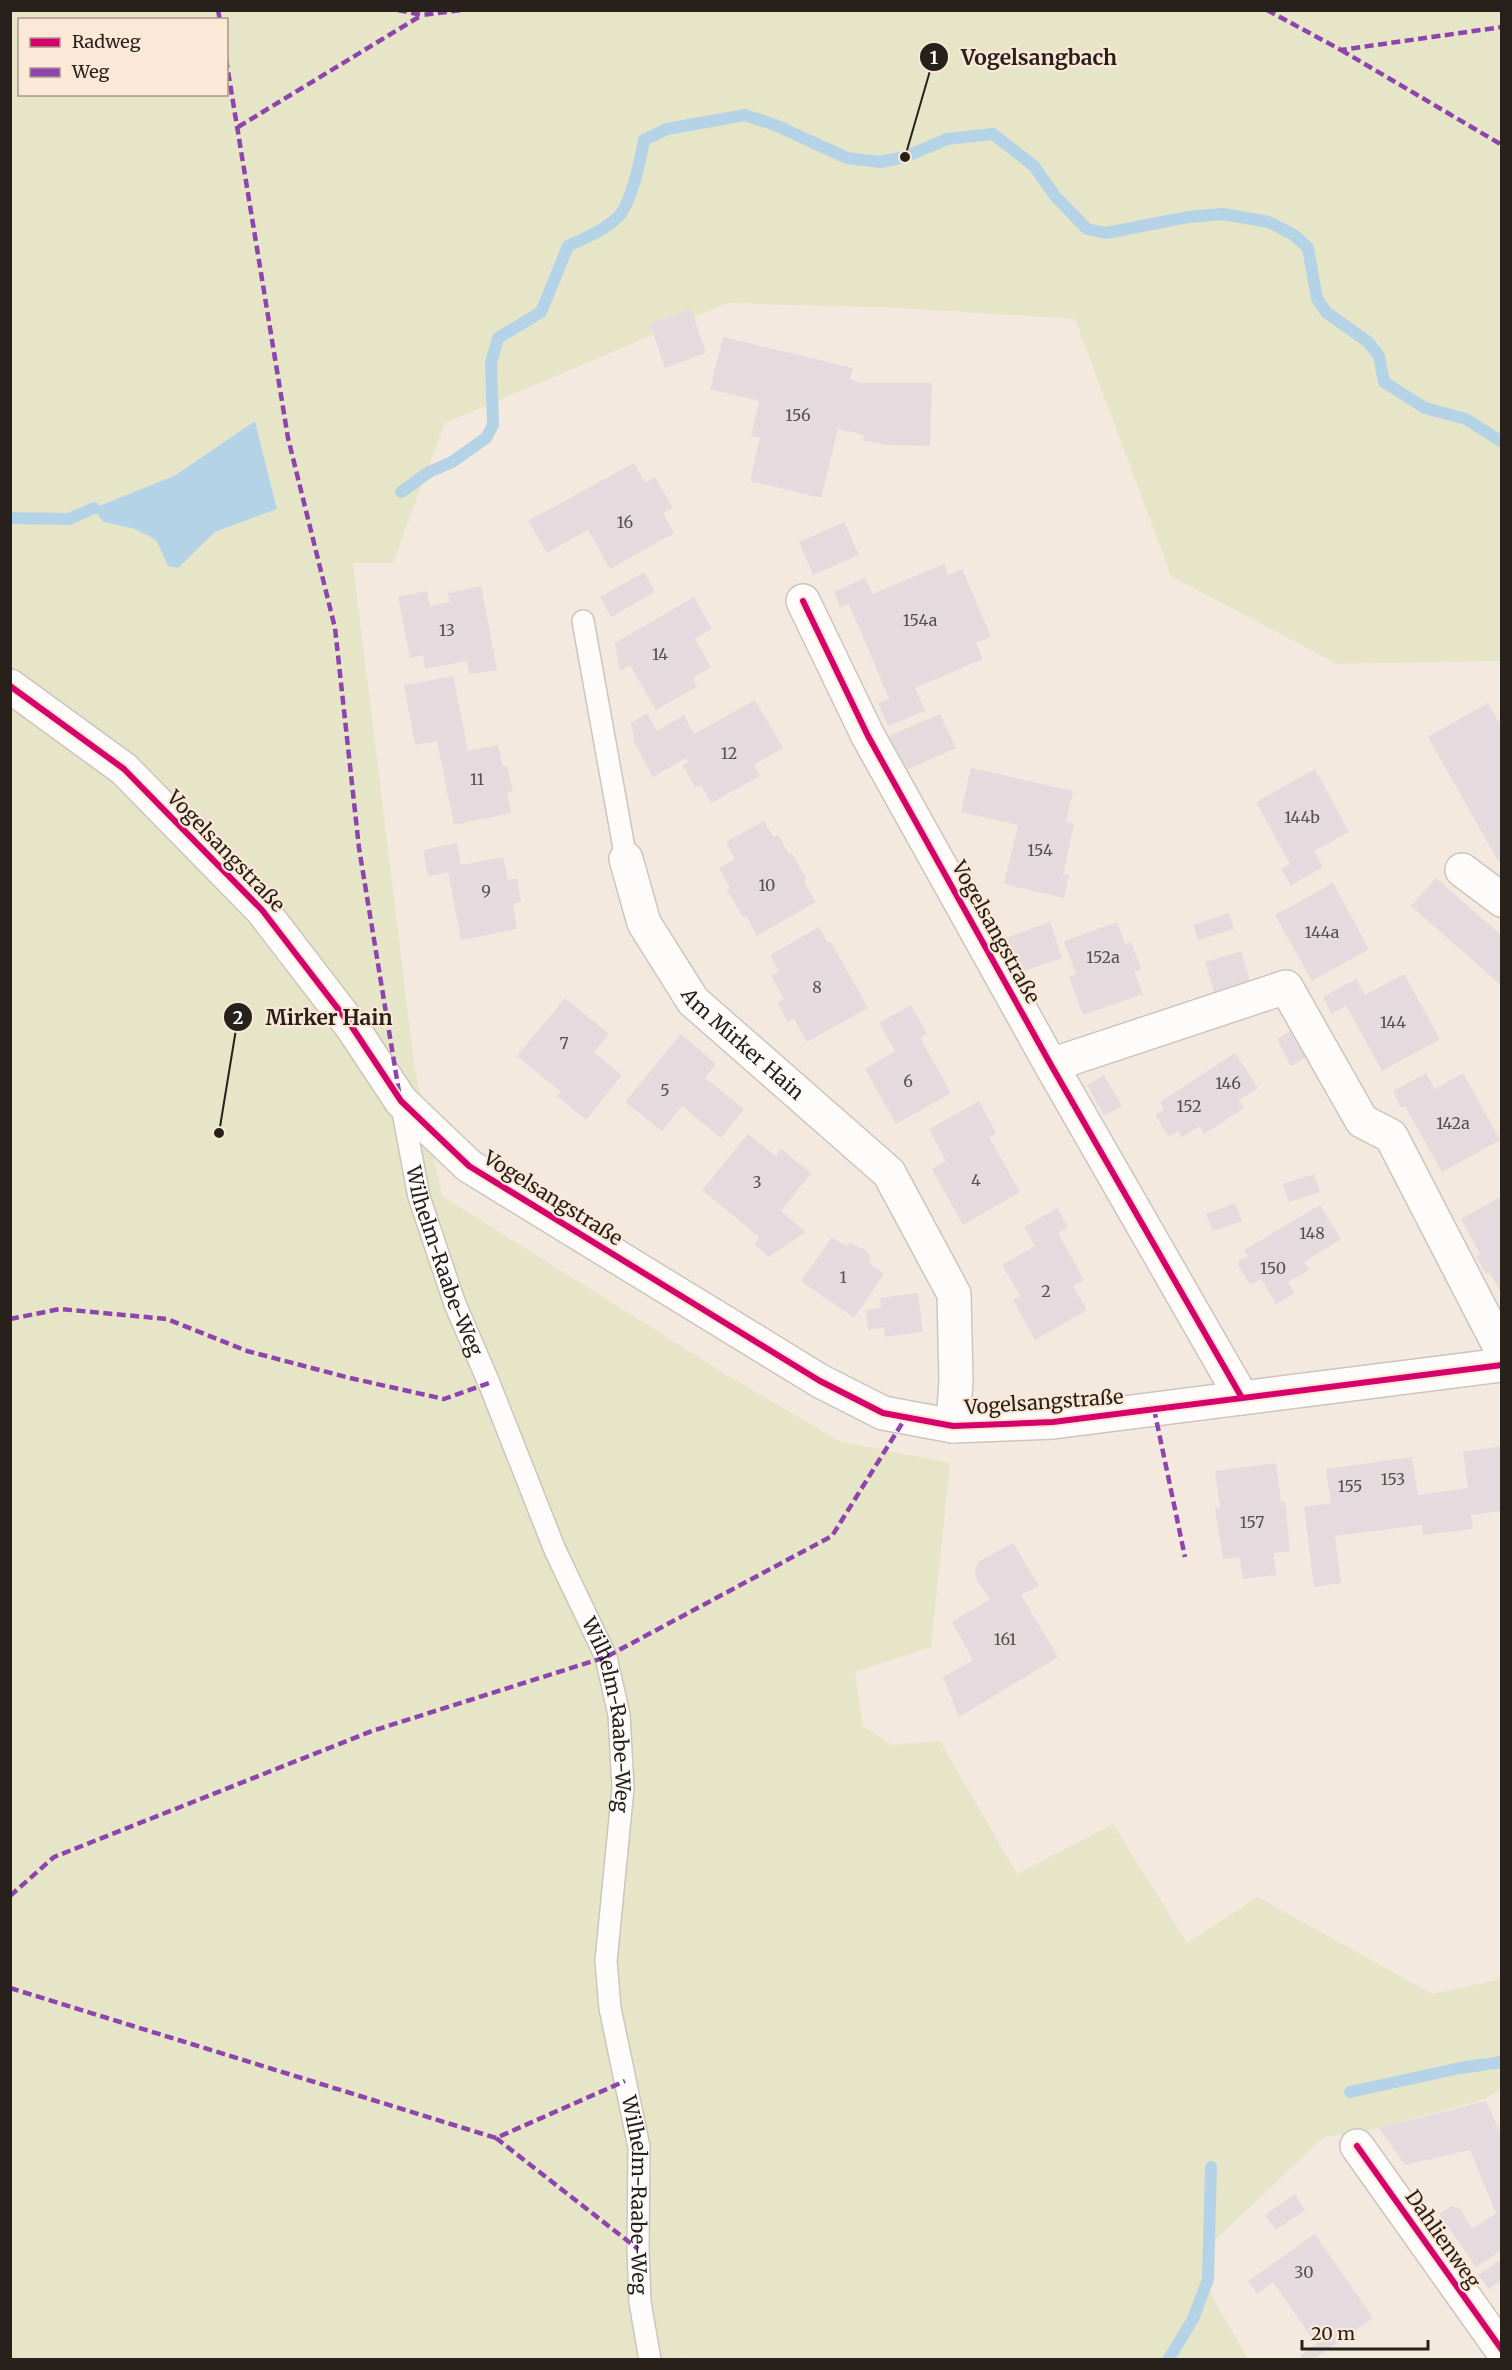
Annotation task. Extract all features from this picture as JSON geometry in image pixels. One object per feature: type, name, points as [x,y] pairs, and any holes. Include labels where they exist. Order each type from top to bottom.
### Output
[{"type":"street","name":"Vogelsangstraße","points":[[803,601],[868,736],[1051,1065],[1242,1398]]},
{"type":"street","name":"Vogelsangstraße","points":[[10,686],[124,770],[262,910],[352,1027],[400,1101],[469,1166],[820,1381],[884,1413],[953,1426],[1053,1422],[1502,1365]]},
{"type":"street","name":"Am Mirker Hain","points":[[626,858],[644,922],[693,1001],[889,1173],[954,1294],[956,1380],[953,1426]]},
{"type":"street","points":[[1462,870],[1502,900]]},
{"type":"street","points":[[1051,1065],[1286,987],[1362,1121],[1391,1136],[1502,1351]]},
{"type":"street","name":"Dahlienweg","points":[[1357,2146],[1502,2350]]},
{"type":"lane","name":"Am Mirker Hain","points":[[583,621],[626,858]]},
{"type":"lane","name":"Wilhelm-Raabe-Weg","points":[[400,1101],[419,1197],[455,1304],[555,1550],[606,1657],[619,1715],[623,1788],[606,1961],[610,2008],[639,2147],[640,2302],[650,2360]]},
{"type":"shaded area","points":[[11,11],[1501,11],[1501,661],[1337,664],[1171,576],[1075,319],[898,308],[728,303],[445,423],[393,563],[353,563],[415,1070],[442,1196],[727,1375],[839,1441],[950,1463],[931,1647],[855,1672],[863,1726],[892,1745],[940,1741],[1017,1874],[1113,1824],[1187,1943],[1258,1897],[1432,1994],[1501,1979],[1501,2089],[1485,2099],[1379,2128],[1324,2137],[1212,2243],[1209,2291],[1248,2359],[685,2360],[682,2349],[684,2359],[11,2360]],"holes":[[[255,421],[277,509],[215,532],[178,568],[168,566],[156,540],[135,529],[103,522],[95,508],[174,476]]]},
{"type":"water","points":[[255,421],[277,509],[215,532],[178,568],[168,566],[156,540],[135,529],[103,522],[94,508],[174,476]]},
{"type":"building","points":[[691,309],[706,353],[665,368],[650,324]]},
{"type":"building","points":[[723,337],[853,368],[850,379],[861,383],[932,383],[930,446],[888,445],[863,440],[864,435],[838,429],[821,498],[750,481],[760,438],[751,436],[759,401],[710,389]]},
{"type":"building","points":[[634,463],[645,483],[655,477],[673,508],[663,513],[674,533],[610,569],[588,530],[547,553],[528,521]]},
{"type":"building","points":[[844,522],[859,555],[813,575],[799,542]]},
{"type":"building","points":[[944,564],[948,575],[962,569],[991,637],[976,643],[983,659],[915,688],[925,711],[888,726],[878,703],[889,699],[849,604],[840,607],[834,592],[865,578],[872,594]]},
{"type":"building","points":[[644,572],[655,592],[611,617],[600,597]]},
{"type":"building","points":[[481,586],[497,670],[469,674],[467,661],[425,669],[423,655],[410,658],[398,597],[427,591],[430,606],[450,602],[448,593]]},
{"type":"building","points":[[694,597],[712,629],[695,639],[711,667],[693,678],[697,687],[656,710],[630,665],[620,671],[615,643]]},
{"type":"building","points":[[453,676],[468,751],[498,745],[503,767],[507,766],[513,791],[507,792],[511,813],[454,825],[437,741],[415,745],[404,685]]},
{"type":"building","points":[[755,700],[783,748],[754,765],[760,776],[711,803],[701,785],[695,788],[683,765],[689,762],[686,758],[653,777],[635,744],[631,723],[647,713],[657,731],[684,715],[694,734]]},
{"type":"building","points":[[1488,703],[1502,728],[1502,859],[1498,861],[1428,737]]},
{"type":"building","points":[[940,714],[956,748],[904,771],[889,736]]},
{"type":"building","points":[[971,768],[1073,791],[1066,822],[1074,824],[1063,874],[1069,875],[1064,898],[1004,884],[1018,825],[961,812]]},
{"type":"building","points":[[1315,769],[1349,832],[1314,851],[1323,867],[1291,885],[1281,869],[1290,864],[1256,802]]},
{"type":"building","points":[[764,821],[773,837],[778,835],[789,854],[792,853],[807,880],[804,882],[816,902],[757,936],[727,890],[730,888],[719,868],[735,859],[726,842]]},
{"type":"building","points":[[457,843],[461,865],[503,857],[508,880],[517,878],[521,902],[513,904],[517,929],[461,940],[448,872],[428,877],[423,850]]},
{"type":"building","points":[[1436,878],[1502,936],[1502,986],[1411,906]]},
{"type":"building","points":[[1333,883],[1369,949],[1312,981],[1275,915]]},
{"type":"building","points":[[1229,913],[1234,929],[1198,940],[1193,925]]},
{"type":"building","points":[[1050,922],[1062,958],[1024,971],[1005,938]]},
{"type":"building","points":[[1117,922],[1125,944],[1131,942],[1141,969],[1134,972],[1143,994],[1083,1015],[1069,977],[1076,974],[1064,941]]},
{"type":"building","points":[[819,927],[828,943],[831,942],[868,1008],[807,1042],[794,1019],[788,1022],[777,1003],[784,999],[771,976],[779,971],[770,955]]},
{"type":"building","points":[[1241,951],[1251,984],[1215,995],[1205,962]]},
{"type":"building","points":[[1404,974],[1440,1039],[1382,1071],[1346,1005],[1332,1014],[1323,997],[1356,979],[1365,995]]},
{"type":"building","points":[[565,998],[609,1034],[594,1052],[622,1075],[586,1120],[557,1096],[561,1092],[517,1056]]},
{"type":"building","points":[[911,1005],[927,1034],[920,1038],[951,1093],[896,1124],[865,1069],[895,1051],[879,1023]]},
{"type":"building","points":[[1292,1030],[1307,1057],[1291,1066],[1277,1039]]},
{"type":"building","points":[[681,1034],[716,1064],[705,1078],[744,1109],[721,1138],[682,1106],[662,1131],[625,1102]]},
{"type":"building","points":[[1235,1053],[1258,1088],[1239,1100],[1244,1108],[1204,1134],[1200,1126],[1182,1137],[1178,1131],[1169,1137],[1155,1115],[1164,1110],[1160,1102]]},
{"type":"building","points":[[1426,1073],[1435,1089],[1463,1073],[1500,1140],[1442,1172],[1405,1106],[1401,1108],[1393,1091]]},
{"type":"building","points":[[1104,1075],[1122,1106],[1104,1116],[1087,1085]]},
{"type":"building","points":[[979,1101],[996,1133],[989,1137],[1020,1192],[963,1225],[932,1169],[946,1161],[929,1129]]},
{"type":"building","points":[[748,1134],[776,1156],[781,1149],[811,1173],[781,1211],[806,1232],[769,1257],[754,1244],[759,1237],[702,1190]]},
{"type":"building","points":[[1314,1174],[1320,1192],[1289,1202],[1283,1184]]},
{"type":"building","points":[[1502,1196],[1502,1294],[1489,1272],[1486,1274],[1476,1257],[1480,1254],[1461,1219]]},
{"type":"building","points":[[1235,1203],[1242,1221],[1213,1231],[1206,1214]]},
{"type":"building","points":[[1320,1205],[1341,1239],[1304,1262],[1309,1270],[1288,1282],[1295,1293],[1276,1304],[1261,1279],[1253,1284],[1249,1283],[1238,1265],[1239,1261],[1248,1256],[1244,1250]]},
{"type":"building","points":[[1057,1208],[1068,1227],[1058,1233],[1084,1280],[1073,1286],[1087,1310],[1035,1340],[1013,1300],[1020,1296],[1002,1265],[1035,1246],[1024,1227]]},
{"type":"building","points":[[832,1237],[847,1247],[850,1243],[867,1251],[871,1259],[869,1263],[884,1274],[854,1318],[801,1281]]},
{"type":"building","points":[[918,1293],[923,1332],[885,1337],[884,1327],[868,1330],[866,1310],[881,1308],[880,1298]]},
{"type":"building","points":[[1502,1446],[1502,1511],[1471,1515],[1473,1529],[1423,1535],[1422,1525],[1335,1536],[1341,1583],[1314,1587],[1304,1507],[1331,1503],[1326,1469],[1412,1457],[1418,1495],[1468,1488],[1463,1452]]},
{"type":"building","points":[[1276,1463],[1281,1502],[1285,1501],[1290,1551],[1274,1553],[1276,1575],[1243,1579],[1239,1557],[1223,1559],[1215,1509],[1220,1508],[1215,1471]]},
{"type":"building","points":[[1013,1543],[1039,1586],[1021,1595],[1058,1657],[959,1717],[943,1677],[973,1660],[952,1622],[990,1599],[976,1579],[975,1569],[979,1561]]},
{"type":"building","points":[[1486,2101],[1502,2137],[1502,2250],[1476,2267],[1439,2214],[1452,2206],[1460,2208],[1472,2229],[1496,2213],[1470,2150],[1405,2165],[1379,2128]]},
{"type":"building","points":[[1295,2194],[1305,2210],[1276,2230],[1265,2215]]},
{"type":"building","points":[[1315,2234],[1373,2318],[1313,2360],[1303,2360],[1300,2356],[1316,2344],[1273,2282],[1257,2294],[1248,2281]]},
{"type":"building","points":[[1502,2259],[1502,2280],[1489,2289],[1478,2275]]},
{"type":"waterway","points":[[401,492],[429,472],[452,462],[486,438],[493,425],[491,363],[498,338],[541,312],[568,246],[606,227],[622,212],[635,181],[644,140],[667,129],[745,115],[775,125],[847,158],[880,162],[905,157],[947,139],[993,134],[1034,166],[1055,196],[1087,229],[1106,233],[1188,217],[1223,214],[1269,222],[1294,235],[1308,248],[1317,299],[1326,312],[1368,342],[1379,356],[1384,382],[1425,408],[1466,419],[1502,442]]},
{"type":"waterway","points":[[10,518],[69,519],[94,508]]},
{"type":"waterway","points":[[1350,2092],[1460,2068],[1502,2062]]},
{"type":"waterway","points":[[1168,2360],[1193,2319],[1208,2279],[1211,2167]]},
{"type":"marked path","points":[[218,10],[220,18]]},
{"type":"marked path","points":[[398,10],[422,15],[462,10]]},
{"type":"marked path","points":[[1267,10],[1341,50],[1502,27]]},
{"type":"marked path","points":[[238,127],[422,15]]},
{"type":"marked path","points":[[1341,50],[1502,145]]},
{"type":"marked path","points":[[228,71],[288,438],[335,628],[359,848],[399,1092]]},
{"type":"marked path","points":[[10,1319],[60,1309],[167,1319],[247,1351],[350,1378],[444,1399],[489,1383]]},
{"type":"marked path","points":[[1154,1409],[1185,1557]]},
{"type":"marked path","points":[[10,1896],[54,1857],[372,1731],[606,1657],[832,1536],[906,1417]]},
{"type":"marked path","points":[[10,1988],[496,2138],[625,2081]]},
{"type":"marked path","points":[[496,2138],[638,2249]]},
{"type":"cycle path","points":[[803,601],[868,736],[1051,1065],[1242,1398]]},
{"type":"cycle path","points":[[10,686],[124,769],[262,910],[352,1027],[401,1101],[469,1166],[820,1381],[883,1413],[953,1426],[1053,1422],[1502,1365]]},
{"type":"cycle path","points":[[1357,2146],[1502,2350]]},
{"type":"place","name":"Vogelsangbach","points":[[905,157]]},
{"type":"place","name":"Mirker Hain","points":[[219,1133]]}]
